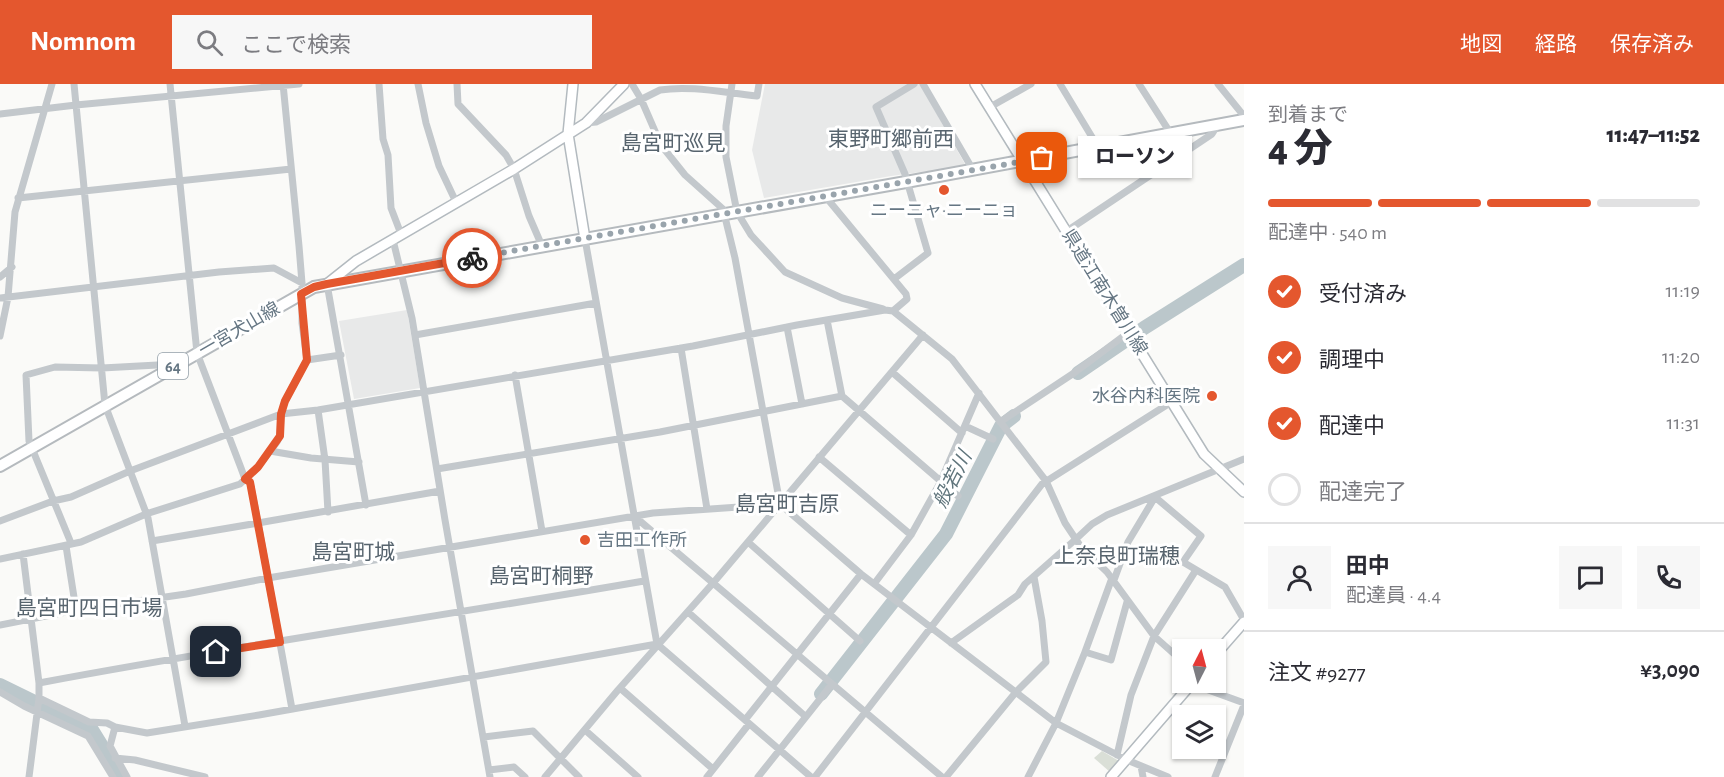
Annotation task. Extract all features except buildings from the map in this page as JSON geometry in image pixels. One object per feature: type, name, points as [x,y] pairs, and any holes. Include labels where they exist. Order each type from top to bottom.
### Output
[{"type":"main road","points":[[573,84],[568,134],[585,239]]},
{"type":"main road","points":[[327,284],[356,261],[514,169],[586,123],[624,84]]},
{"type":"main road","name":"県道江南木曽川線","points":[[975,84],[1204,453],[1244,492]]},
{"type":"main road","name":"一宮犬山線","points":[[0,466],[197,353],[302,288],[1024,161],[1217,126],[1244,118]]},
{"type":"main road","points":[[1226,642],[1244,621]]},
{"type":"main road","points":[[1112,777],[1184,693]]},
{"type":"street","points":[[0,336],[4,298],[12,267],[15,212],[52,84]]},
{"type":"street","points":[[74,84],[105,405],[147,514],[185,726]]},
{"type":"street","points":[[170,84],[197,353],[245,479],[250,482],[292,709]]},
{"type":"street","points":[[0,559],[88,539],[147,514],[240,484],[258,467],[280,436],[281,414],[291,388],[307,360],[283,84]]},
{"type":"street","points":[[0,114],[299,84]]},
{"type":"street","points":[[379,84],[383,139],[388,155],[391,208],[397,237],[400,271],[425,390],[440,491],[489,774],[514,767],[525,777]]},
{"type":"street","points":[[418,84],[426,123],[439,166],[456,201]]},
{"type":"street","points":[[457,84],[458,104],[506,155],[514,169],[529,216],[542,246]]},
{"type":"street","points":[[632,84],[661,145],[685,175],[725,213],[780,504],[874,584],[1056,723],[1127,760],[1168,777]]},
{"type":"street","points":[[732,84],[725,144],[733,199],[737,212],[751,235],[785,272],[842,298],[889,310],[952,359],[1046,481],[1065,523],[1076,539],[1113,579],[1127,602],[1154,636],[1172,652]]},
{"type":"street","points":[[586,123],[596,122],[660,90],[670,88],[757,96],[759,84]]},
{"type":"street","points":[[894,279],[928,253],[905,174],[876,107],[914,84]]},
{"type":"street","points":[[923,84],[973,170]]},
{"type":"street","points":[[990,108],[1030,84]]},
{"type":"street","points":[[1060,84],[1098,147]]},
{"type":"street","points":[[1139,84],[1171,134]]},
{"type":"street","points":[[1218,84],[1244,118]]},
{"type":"street","points":[[1068,231],[1212,134],[1217,126]]},
{"type":"street","points":[[18,198],[291,169]]},
{"type":"street","points":[[0,521],[53,501],[71,497],[130,471],[281,414],[318,410],[681,348],[889,310],[907,299],[906,294],[825,196]]},
{"type":"street","points":[[585,239],[658,645],[811,777]]},
{"type":"street","points":[[0,277],[12,267]]},
{"type":"street","points":[[4,298],[274,268],[302,288]]},
{"type":"street","points":[[327,284],[366,505]]},
{"type":"street","points":[[415,335],[596,303]]},
{"type":"street","points":[[827,320],[842,396],[940,483],[958,496]]},
{"type":"street","points":[[786,327],[802,404]]},
{"type":"street","points":[[1000,422],[1053,388],[1129,332]]},
{"type":"street","points":[[545,777],[923,335]]},
{"type":"street","points":[[681,348],[707,509]]},
{"type":"street","points":[[307,360],[341,356]]},
{"type":"street","points":[[76,610],[69,544],[29,441],[26,375],[55,367],[102,368],[178,363]]},
{"type":"street","points":[[892,372],[964,430],[993,439]]},
{"type":"street","points":[[515,375],[542,531]]},
{"type":"street","points":[[874,584],[911,535],[940,483],[979,393]]},
{"type":"street","points":[[437,469],[620,439],[842,396]]},
{"type":"street","points":[[815,777],[1046,481],[1173,401]]},
{"type":"street","points":[[318,410],[325,459],[328,512]]},
{"type":"street","points":[[270,451],[359,462]]},
{"type":"street","points":[[819,457],[911,535]]},
{"type":"street","points":[[951,643],[1018,595],[1025,584],[1092,524],[1244,459]]},
{"type":"street","points":[[152,541],[440,491]]},
{"type":"street","points":[[1155,497],[1201,536],[1183,562],[1225,587],[1244,621]]},
{"type":"street","points":[[1028,777],[1056,723],[1128,542],[1155,497]]},
{"type":"street","points":[[0,625],[76,610],[162,598],[634,516],[780,504]]},
{"type":"street","points":[[634,516],[944,777],[1016,692],[1046,662],[1034,577]]},
{"type":"street","points":[[748,542],[860,641]]},
{"type":"street","points":[[23,554],[39,683],[29,777]]},
{"type":"street","points":[[1117,755],[1131,695],[1154,636],[1196,570]]},
{"type":"street","points":[[707,777],[797,654],[861,573]]},
{"type":"street","points":[[39,683],[173,658],[645,581]]},
{"type":"street","points":[[1085,652],[1111,660],[1127,602]]},
{"type":"street","points":[[688,612],[805,716]]},
{"type":"street","points":[[38,700],[89,722],[107,723],[115,728],[147,733],[658,645]]},
{"type":"street","points":[[758,777],[832,684]]},
{"type":"street","points":[[620,688],[713,769]]},
{"type":"street","points":[[0,692],[88,736],[113,777]]},
{"type":"street","points":[[1215,777],[1244,704],[1217,693]]},
{"type":"street","points":[[115,728],[110,746],[127,777]]},
{"type":"street","points":[[585,730],[638,777]]},
{"type":"street","points":[[484,737],[533,731],[579,777]]},
{"type":"street","points":[[115,758],[135,760],[205,777]]},
{"type":"street","points":[[1141,766],[1143,777]]},
{"type":"shaded area","points":[[765,84],[920,84],[966,166],[891,176],[764,198],[752,150]]},
{"type":"shaded area","points":[[407,310],[420,388],[354,399],[339,321]]},
{"type":"shaded area","points":[[1102,751],[1119,761],[1110,772],[1094,758]]},
{"type":"waterway","name":"般若川","points":[[1078,373],[1244,265]]},
{"type":"waterway","name":"般若川","points":[[821,694],[946,534],[1001,426],[1014,416]]},
{"type":"waterway","points":[[0,685],[92,730],[121,777]]},
{"type":"way so far","points":[[472,258],[1042,158]]},
{"type":"place","name":"ローソン","points":[[1042,158]]},
{"type":"place","name":"ニーニャ·ニーニョ","points":[[944,190]]},
{"type":"place","name":"水谷内科医院","points":[[1212,396]]},
{"type":"place","name":"吉田工作所","points":[[585,540]]},
{"type":"district","name":"東野町郷前西","points":[[891,139]]},
{"type":"district","name":"島宮町巡見","points":[[673,143]]},
{"type":"district","name":"島宮町吉原","points":[[787,504]]},
{"type":"district","name":"島宮町城","points":[[353,552]]},
{"type":"district","name":"上奈良町瑞穂","points":[[1117,556]]},
{"type":"district","name":"島宮町桐野","points":[[541,576]]},
{"type":"district","name":"島宮町四日市場","points":[[89,608]]},
{"type":"route","points":[[216,652],[280,642],[250,482],[245,479],[258,467],[277,442],[285,401],[307,360],[301,294],[314,287],[327,284],[472,258]]}]
